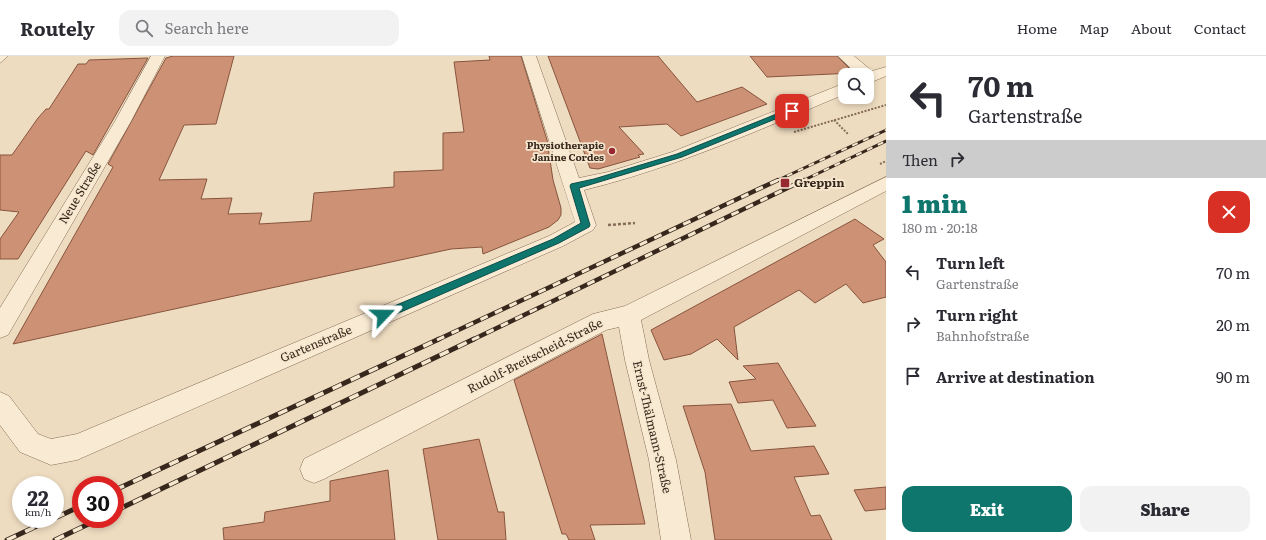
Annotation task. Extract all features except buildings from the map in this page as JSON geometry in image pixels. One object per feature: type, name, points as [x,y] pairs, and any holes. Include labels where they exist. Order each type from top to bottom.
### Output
[{"type":"street","name":"Neue Straße","points":[[0,328],[122,124],[158,56]]},
{"type":"street","points":[[529,56],[586,225]]},
{"type":"street","points":[[845,56],[858,68]]},
{"type":"street","points":[[874,75],[886,71]]},
{"type":"street","points":[[574,186],[595,182],[680,155],[838,91]]},
{"type":"street","name":"Rudolf-Breitscheid-Straße","points":[[314,469],[601,321],[629,315],[886,183]]},
{"type":"street","name":"Gartenstraße","points":[[0,404],[29,443],[51,452],[77,447],[556,241],[586,225]]},
{"type":"street","name":"Ernst-Thälmann-Straße","points":[[629,315],[631,339],[660,451],[676,540]]},
{"type":"lane","points":[[0,60],[4,56]]},
{"type":"path","points":[[793,132],[886,105]]},
{"type":"path","points":[[834,120],[848,134]]},
{"type":"path","points":[[586,225],[635,223]]},
{"type":"railway","points":[[776,181],[886,130]]},
{"type":"railway","points":[[802,181],[886,141]]},
{"type":"railway","points":[[437,340],[778,180]]},
{"type":"railway","points":[[472,340],[804,180]]},
{"type":"railway","points":[[124,486],[439,339]]},
{"type":"railway","points":[[124,507],[474,339]]},
{"type":"railway","points":[[64,514],[72,510]]},
{"type":"railway","points":[[7,540],[33,528]]},
{"type":"railway","points":[[55,540],[80,528]]},
{"type":"place","name":"Physiotherapie Janine Cordes","points":[[612,151]]},
{"type":"place","name":"Greppin","points":[[785,183]]},
{"type":"route","points":[[383,315],[556,241],[586,225],[574,186],[595,182],[680,155],[792,111]]}]
